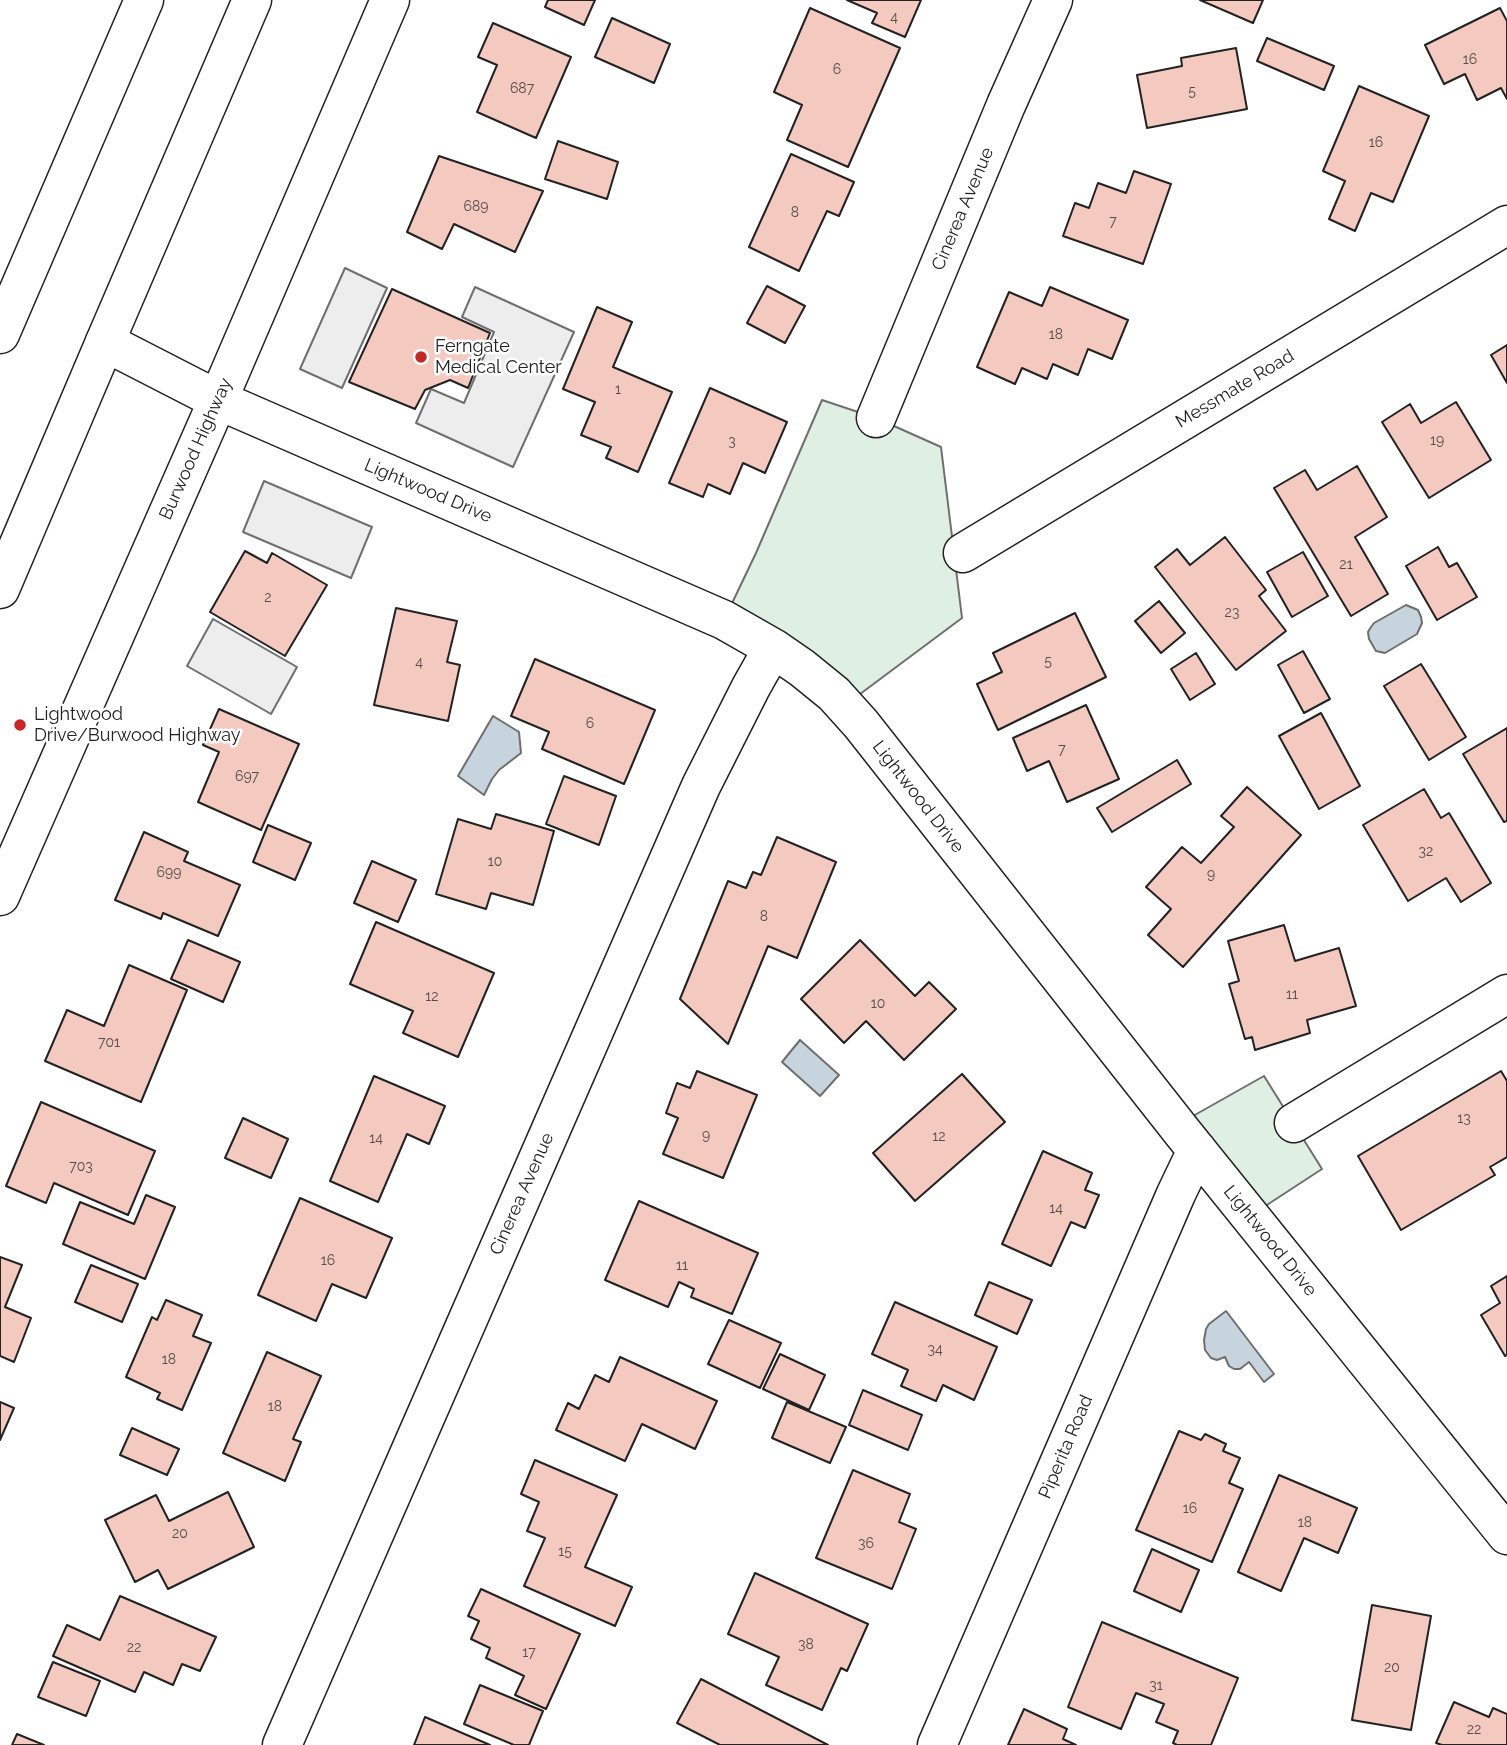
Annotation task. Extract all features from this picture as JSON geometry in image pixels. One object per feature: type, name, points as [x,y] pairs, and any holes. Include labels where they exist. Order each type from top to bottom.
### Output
[{"type":"main road","points":[[0,334],[144,0]]},
{"type":"main road","points":[[0,589],[252,0]]},
{"type":"main road","name":"Burwood Highway","points":[[0,896],[390,0]]},
{"type":"main road","name":"Cinerea Avenue","points":[[876,418],[1053,0]]},
{"type":"main road","name":"Messmate Road","points":[[963,553],[1507,225]]},
{"type":"main road","name":"Lightwood Drive","points":[[105,342],[218,400],[724,620],[774,648],[834,694],[861,724],[1197,1150],[1507,1535]]},
{"type":"main road","name":"Cinerea Avenue","points":[[282,1745],[701,786],[774,648]]},
{"type":"main road","points":[[1294,1123],[1507,994]]},
{"type":"main road","name":"Piperita Road","points":[[937,1745],[1197,1150]]},
{"type":"green space","points":[[822,400],[876,418],[941,447],[962,618],[844,706],[724,620]]},
{"type":"green space","points":[[1264,1076],[1322,1169],[1250,1216],[1177,1125]]},
{"type":"shaded area","points":[[345,268],[387,288],[342,388],[300,369]]},
{"type":"shaded area","points":[[475,287],[574,332],[513,467],[416,423],[431,389],[464,403],[494,332],[462,317]]},
{"type":"shaded area","points":[[264,481],[372,527],[351,578],[243,532]]},
{"type":"shaded area","points":[[1406,605],[1418,610],[1421,617],[1422,623],[1417,634],[1385,653],[1376,651],[1369,639],[1368,632],[1371,627]]},
{"type":"shaded area","points":[[213,619],[297,667],[271,714],[187,666]]},
{"type":"shaded area","points":[[493,716],[519,732],[521,753],[499,770],[484,795],[458,776]]},
{"type":"shaded area","points":[[800,1040],[839,1075],[820,1096],[782,1062]]},
{"type":"shaded area","points":[[1226,1311],[1274,1374],[1264,1382],[1249,1362],[1240,1369],[1234,1369],[1229,1366],[1225,1357],[1217,1360],[1211,1358],[1205,1350],[1206,1329]]},
{"type":"building","points":[[548,0],[595,0],[584,25],[545,7]]},
{"type":"building","points":[[847,0],[921,0],[905,37],[872,23],[877,13]]},
{"type":"building","points":[[1200,0],[1263,0],[1253,23]]},
{"type":"building","points":[[810,8],[900,48],[848,167],[787,140],[802,105],[774,92]]},
{"type":"building","points":[[1500,8],[1507,21],[1507,99],[1501,88],[1477,100],[1465,74],[1444,84],[1425,45]]},
{"type":"building","points":[[612,18],[670,44],[654,83],[595,57]]},
{"type":"building","points":[[493,23],[571,57],[536,138],[477,112],[497,65],[478,57]]},
{"type":"building","points":[[1267,38],[1334,66],[1324,90],[1257,61]]},
{"type":"building","points":[[1236,48],[1247,109],[1147,128],[1137,75],[1182,66],[1181,58]]},
{"type":"building","points":[[1359,86],[1429,116],[1393,202],[1371,193],[1355,231],[1329,219],[1345,181],[1323,171]]},
{"type":"building","points":[[558,141],[618,162],[607,199],[545,179]]},
{"type":"building","points":[[791,154],[854,182],[839,216],[827,211],[799,271],[749,247]]},
{"type":"building","points":[[439,156],[543,191],[515,252],[454,224],[442,249],[407,232]]},
{"type":"building","points":[[1134,171],[1171,184],[1143,264],[1063,236],[1075,203],[1089,208],[1098,183],[1126,193]]},
{"type":"building","points":[[767,286],[805,306],[785,343],[747,323]]},
{"type":"building","points":[[1050,287],[1128,320],[1112,359],[1088,349],[1078,375],[1053,364],[1047,379],[1022,368],[1015,384],[977,367],[1009,292],[1042,306]]},
{"type":"building","name":"Ferngate Medical Center","points":[[392,289],[490,333],[468,388],[450,380],[425,390],[415,409],[349,382]]},
{"type":"building","points":[[597,307],[632,322],[613,367],[672,392],[638,472],[606,458],[611,447],[581,435],[595,402],[563,389]]},
{"type":"building","points":[[1507,345],[1507,383],[1491,355]]},
{"type":"building","points":[[710,388],[787,422],[765,473],[743,463],[730,494],[708,484],[703,497],[669,483]]},
{"type":"building","points":[[1456,402],[1491,460],[1429,498],[1382,422],[1410,404],[1421,423]]},
{"type":"building","points":[[1357,466],[1387,517],[1355,537],[1388,594],[1351,616],[1274,488],[1305,470],[1317,490]]},
{"type":"building","points":[[1225,537],[1266,590],[1259,596],[1286,631],[1236,670],[1155,567],[1177,549],[1190,565]]},
{"type":"building","points":[[1438,547],[1449,567],[1457,563],[1477,597],[1437,620],[1406,566]]},
{"type":"building","points":[[245,551],[267,563],[272,553],[327,585],[285,656],[210,612]]},
{"type":"building","points":[[1303,552],[1328,596],[1292,617],[1267,572]]},
{"type":"building","points":[[1159,601],[1185,633],[1161,653],[1135,621]]},
{"type":"building","points":[[396,608],[457,621],[447,662],[460,665],[448,721],[374,705]]},
{"type":"building","points":[[1075,613],[1106,677],[998,730],[977,684],[1002,672],[993,653]]},
{"type":"building","points":[[1303,651],[1330,699],[1304,713],[1278,665]]},
{"type":"building","points":[[1196,653],[1215,684],[1190,700],[1171,669]]},
{"type":"building","points":[[535,659],[655,710],[624,784],[542,749],[549,732],[511,716]]},
{"type":"building","points":[[1421,664],[1466,737],[1429,760],[1384,686]]},
{"type":"building","points":[[1086,705],[1119,779],[1067,802],[1049,761],[1027,771],[1013,738]]},
{"type":"building","points":[[219,709],[299,744],[261,830],[198,802],[219,752],[203,745]]},
{"type":"building","points":[[1321,713],[1360,786],[1319,809],[1279,736]]},
{"type":"building","points":[[1507,728],[1507,821],[1504,822],[1463,754]]},
{"type":"building","points":[[1177,760],[1191,784],[1112,832],[1097,808]]},
{"type":"building","points":[[564,776],[616,796],[599,845],[546,824]]},
{"type":"building","points":[[1247,787],[1301,835],[1183,967],[1148,935],[1171,909],[1146,887],[1182,847],[1201,863],[1234,827],[1221,816]]},
{"type":"building","points":[[1424,789],[1441,818],[1449,813],[1491,883],[1461,902],[1446,878],[1408,901],[1363,825]]},
{"type":"building","points":[[496,814],[554,831],[533,905],[491,893],[486,909],[436,894],[458,819],[491,829]]},
{"type":"building","points":[[268,825],[311,843],[295,880],[253,862]]},
{"type":"building","points":[[144,832],[188,852],[184,861],[240,885],[218,936],[163,913],[161,919],[115,900]]},
{"type":"building","points":[[777,837],[836,862],[797,958],[768,946],[728,1044],[680,999],[728,881],[746,888],[753,872],[761,875]]},
{"type":"building","points":[[372,861],[416,880],[398,922],[354,903]]},
{"type":"building","points":[[376,922],[494,973],[458,1057],[403,1033],[413,1011],[350,984]]},
{"type":"building","points":[[1284,925],[1295,961],[1339,948],[1356,1006],[1307,1020],[1310,1033],[1255,1050],[1252,1037],[1245,1039],[1229,984],[1239,981],[1228,941]]},
{"type":"building","points":[[188,940],[240,962],[223,1002],[171,979]]},
{"type":"building","points":[[860,940],[915,996],[929,982],[956,1009],[904,1060],[866,1021],[844,1043],[801,999]]},
{"type":"building","points":[[129,965],[187,990],[141,1102],[45,1061],[67,1010],[104,1026]]},
{"type":"building","points":[[697,1071],[757,1095],[723,1178],[663,1154],[678,1118],[666,1113],[677,1083],[690,1088]]},
{"type":"building","points":[[1501,1071],[1507,1081],[1507,1157],[1490,1167],[1495,1175],[1401,1230],[1358,1156]]},
{"type":"building","points":[[962,1074],[1005,1122],[915,1201],[873,1153]]},
{"type":"building","points":[[374,1076],[445,1106],[429,1144],[407,1134],[378,1202],[330,1181]]},
{"type":"building","points":[[41,1102],[155,1151],[128,1215],[54,1183],[46,1203],[6,1186]]},
{"type":"building","points":[[243,1118],[288,1139],[271,1178],[225,1158]]},
{"type":"building","points":[[1043,1151],[1092,1173],[1085,1190],[1099,1195],[1085,1228],[1071,1222],[1051,1266],[1002,1244]]},
{"type":"building","points":[[146,1195],[175,1207],[145,1279],[63,1244],[80,1202],[134,1224]]},
{"type":"building","points":[[300,1198],[392,1238],[366,1298],[332,1284],[316,1321],[258,1295]]},
{"type":"building","points":[[639,1201],[758,1253],[732,1314],[691,1297],[694,1289],[679,1282],[668,1307],[605,1280]]},
{"type":"building","points":[[0,1257],[22,1265],[5,1307],[31,1318],[14,1362],[0,1356]]},
{"type":"building","points":[[91,1265],[138,1284],[122,1322],[75,1302]]},
{"type":"building","points":[[1507,1276],[1505,1356],[1481,1315],[1500,1303],[1491,1286]]},
{"type":"building","points":[[989,1282],[1032,1300],[1017,1334],[975,1315]]},
{"type":"building","points":[[166,1300],[202,1315],[193,1336],[211,1343],[182,1410],[157,1399],[160,1393],[126,1377],[152,1317],[157,1320]]},
{"type":"building","points":[[895,1302],[997,1347],[974,1400],[943,1385],[936,1401],[901,1386],[908,1370],[872,1354]]},
{"type":"building","points":[[729,1320],[781,1343],[760,1388],[708,1364]]},
{"type":"building","points":[[267,1352],[321,1376],[293,1439],[301,1442],[285,1481],[223,1453]]},
{"type":"building","points":[[780,1354],[825,1375],[809,1410],[763,1389]]},
{"type":"building","points":[[620,1357],[717,1401],[695,1449],[642,1424],[625,1461],[556,1430],[568,1403],[579,1409],[595,1375],[609,1382]]},
{"type":"building","points":[[863,1390],[922,1415],[908,1450],[849,1425]]},
{"type":"building","points":[[0,1402],[14,1408],[0,1440]]},
{"type":"building","points":[[787,1402],[846,1427],[830,1463],[772,1438]]},
{"type":"building","points":[[132,1428],[179,1449],[167,1475],[120,1455]]},
{"type":"building","points":[[1179,1431],[1201,1440],[1205,1434],[1226,1444],[1223,1451],[1240,1458],[1229,1483],[1243,1489],[1212,1562],[1136,1530]]},
{"type":"building","points":[[535,1460],[617,1495],[585,1567],[632,1587],[615,1626],[524,1586],[545,1538],[527,1531],[539,1502],[521,1494]]},
{"type":"building","points":[[853,1470],[910,1494],[899,1522],[916,1529],[892,1589],[816,1558]]},
{"type":"building","points":[[1279,1475],[1357,1508],[1338,1553],[1304,1538],[1281,1591],[1238,1572]]},
{"type":"building","points":[[228,1492],[254,1547],[168,1589],[158,1570],[135,1582],[105,1520],[156,1495],[169,1521]]},
{"type":"building","points":[[1152,1549],[1199,1570],[1181,1612],[1134,1591]]},
{"type":"building","points":[[755,1573],[868,1624],[847,1671],[841,1668],[822,1710],[766,1685],[779,1657],[728,1634]]},
{"type":"building","points":[[481,1589],[580,1634],[546,1709],[515,1695],[524,1676],[486,1658],[490,1648],[471,1639],[479,1621],[468,1616]]},
{"type":"building","points":[[120,1596],[216,1637],[200,1671],[182,1664],[173,1685],[144,1672],[135,1692],[53,1656],[67,1625],[100,1640]]},
{"type":"building","points":[[1372,1605],[1431,1616],[1411,1730],[1352,1720]]},
{"type":"building","points":[[1102,1622],[1238,1678],[1211,1745],[1173,1743],[1178,1731],[1156,1722],[1164,1704],[1136,1693],[1121,1729],[1068,1707]]},
{"type":"building","points":[[53,1662],[100,1681],[86,1716],[38,1697]]},
{"type":"building","points":[[701,1679],[828,1745],[720,1745],[677,1723]]},
{"type":"building","points":[[480,1685],[543,1711],[529,1745],[514,1745],[464,1724]]},
{"type":"building","points":[[1454,1702],[1489,1717],[1493,1708],[1507,1714],[1507,1745],[1436,1743]]},
{"type":"building","points":[[1024,1709],[1067,1729],[1063,1739],[1076,1745],[1008,1745]]},
{"type":"building","points":[[425,1717],[490,1745],[414,1745]]},
{"type":"building","points":[[17,1734],[44,1745],[12,1745]]},
{"type":"place","name":"Ferngate Medical Center","points":[[421,357]]},
{"type":"place","name":"Lightwood Drive/Burwood Highway","points":[[20,725]]}]
